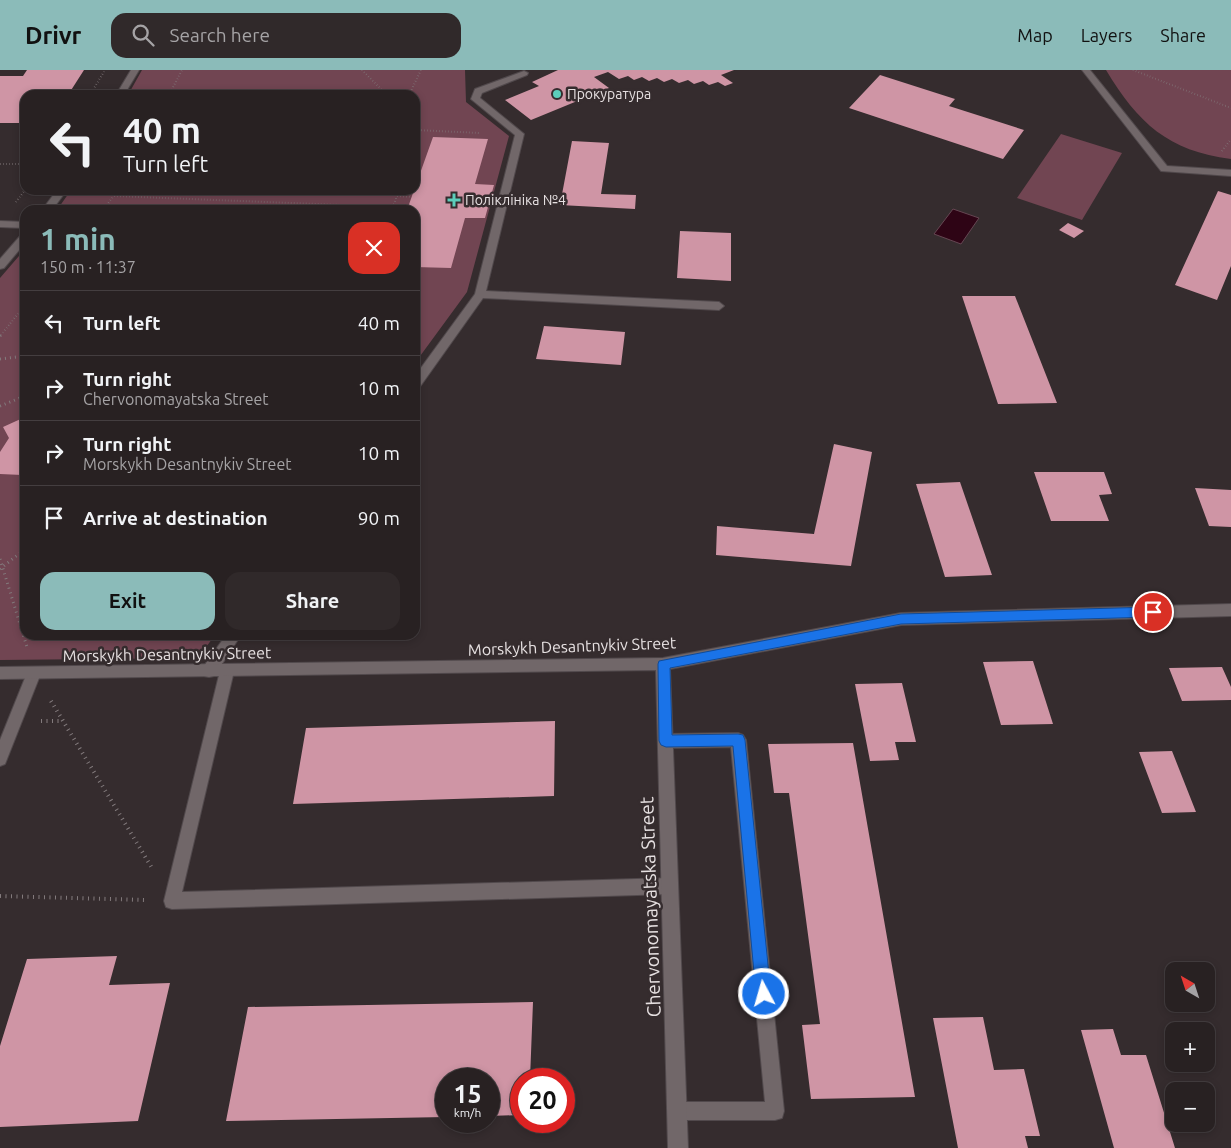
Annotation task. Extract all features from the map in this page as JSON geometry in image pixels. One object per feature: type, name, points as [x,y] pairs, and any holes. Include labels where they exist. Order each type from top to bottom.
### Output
[{"type":"main road","points":[[0,266],[20,243]]},
{"type":"street","points":[[123,90],[135,70]]},
{"type":"street","points":[[420,378],[480,294],[520,134],[475,99],[478,90],[524,73],[519,70]]},
{"type":"street","points":[[1086,70],[1164,169],[1231,173]]},
{"type":"street","points":[[0,224],[20,225]]},
{"type":"street","points":[[480,294],[719,306]]},
{"type":"street","name":"Morskykh Desantnykiv Street","points":[[0,673],[664,664],[901,619],[1231,610]]},
{"type":"street","points":[[208,671],[230,640]]},
{"type":"street","name":"Chervonomayatska Street","points":[[664,664],[678,1148]]},
{"type":"street","points":[[227,671],[172,901],[670,886]]},
{"type":"street","points":[[0,759],[34,673]]},
{"type":"street","points":[[666,741],[738,740],[775,1111],[677,1111]]},
{"type":"path","points":[[93,90],[105,70]]},
{"type":"path","points":[[172,90],[182,70]]},
{"type":"path","points":[[362,70],[382,90]]},
{"type":"path","points":[[411,90],[421,70]]},
{"type":"path","points":[[1133,70],[1231,108]]},
{"type":"path","points":[[420,130],[520,134]]},
{"type":"path","points":[[0,164],[20,164]]},
{"type":"path","points":[[107,205],[114,196],[354,205]]},
{"type":"path","points":[[394,205],[397,196],[412,197]]},
{"type":"path","points":[[0,336],[20,312]]},
{"type":"path","points":[[0,359],[20,357]]},
{"type":"path","points":[[0,406],[20,398]]},
{"type":"path","points":[[2,568],[20,553]]},
{"type":"path","points":[[0,559],[20,627]]},
{"type":"path","points":[[24,640],[34,673],[172,901]]},
{"type":"path","points":[[0,896],[172,901]]},
{"type":"shaded area","points":[[142,70],[465,70],[466,102],[509,136],[467,292],[420,356],[420,205],[60,205],[68,195],[420,195],[420,90],[131,90]]},
{"type":"shaded area","points":[[1106,70],[1231,70],[1231,159],[1189,149],[1157,131],[1130,105]]},
{"type":"shaded area","points":[[1061,134],[1122,153],[1082,220],[1017,198]]},
{"type":"shaded area","points":[[953,209],[979,218],[961,244],[934,234]]},
{"type":"shaded area","points":[[20,255],[20,640],[211,640],[198,658],[0,660],[0,278]]},
{"type":"building","points":[[27,70],[84,70],[71,90],[20,90],[20,123],[0,123],[0,76],[23,76]]},
{"type":"building","points":[[558,70],[734,70],[721,75],[733,83],[725,86],[718,82],[709,85],[703,81],[694,84],[688,80],[679,83],[672,79],[664,82],[657,78],[649,81],[642,77],[634,80],[628,76],[619,79],[608,72],[594,77],[609,88],[531,120],[505,100],[539,86],[532,82]]},
{"type":"building","points":[[880,75],[955,99],[949,106],[1024,130],[1003,159],[849,108]]},
{"type":"building","points":[[433,137],[488,139],[475,184],[494,185],[485,218],[465,218],[451,268],[420,267],[420,205],[409,205],[412,195],[420,195],[420,174]]},
{"type":"building","points":[[572,141],[609,143],[601,194],[636,195],[635,209],[560,205]]},
{"type":"building","points":[[1218,191],[1231,195],[1231,266],[1217,300],[1175,285]]},
{"type":"building","points":[[1068,223],[1084,231],[1074,238],[1059,230]]},
{"type":"building","points":[[680,231],[731,233],[731,281],[677,278]]},
{"type":"building","points":[[962,296],[1015,296],[1057,403],[998,404]]},
{"type":"building","points":[[544,326],[625,332],[621,365],[536,359]]},
{"type":"building","points":[[20,419],[20,475],[0,474],[0,452],[9,438],[3,427]]},
{"type":"building","points":[[834,444],[872,452],[851,566],[716,555],[717,526],[814,534]]},
{"type":"building","points":[[1034,472],[1104,472],[1112,494],[1099,495],[1109,521],[1051,521]]},
{"type":"building","points":[[960,482],[992,575],[945,577],[916,484]]},
{"type":"building","points":[[1195,488],[1231,490],[1231,527],[1209,526]]},
{"type":"building","points":[[1033,661],[1053,724],[1001,725],[983,662]]},
{"type":"building","points":[[1222,667],[1231,687],[1231,700],[1182,701],[1169,668]]},
{"type":"building","points":[[902,683],[916,742],[895,742],[899,760],[870,761],[855,684]]},
{"type":"building","points":[[555,721],[554,796],[293,804],[306,728]]},
{"type":"building","points":[[853,743],[915,1097],[811,1099],[802,1025],[820,1024],[789,793],[774,793],[768,744]]},
{"type":"building","points":[[1172,751],[1196,812],[1162,813],[1139,752]]},
{"type":"building","points":[[117,956],[109,985],[170,983],[138,1121],[0,1127],[0,1046],[27,959]]},
{"type":"building","points":[[533,1002],[530,1068],[510,1068],[510,1115],[500,1116],[500,1068],[435,1068],[435,1117],[226,1121],[248,1007]]},
{"type":"building","points":[[983,1017],[994,1070],[1024,1069],[1040,1136],[1025,1136],[1028,1148],[958,1148],[933,1018]]},
{"type":"building","points":[[1113,1029],[1121,1055],[1146,1055],[1165,1116],[1165,1132],[1170,1132],[1175,1148],[1114,1148],[1081,1030]]},
{"type":"place","name":"Прокуратура","points":[[557,94]]},
{"type":"place","name":"Поліклініка №4","points":[[454,200]]},
{"type":"route","points":[[764,994],[738,740],[666,741],[664,664],[901,619],[1153,612]]}]
